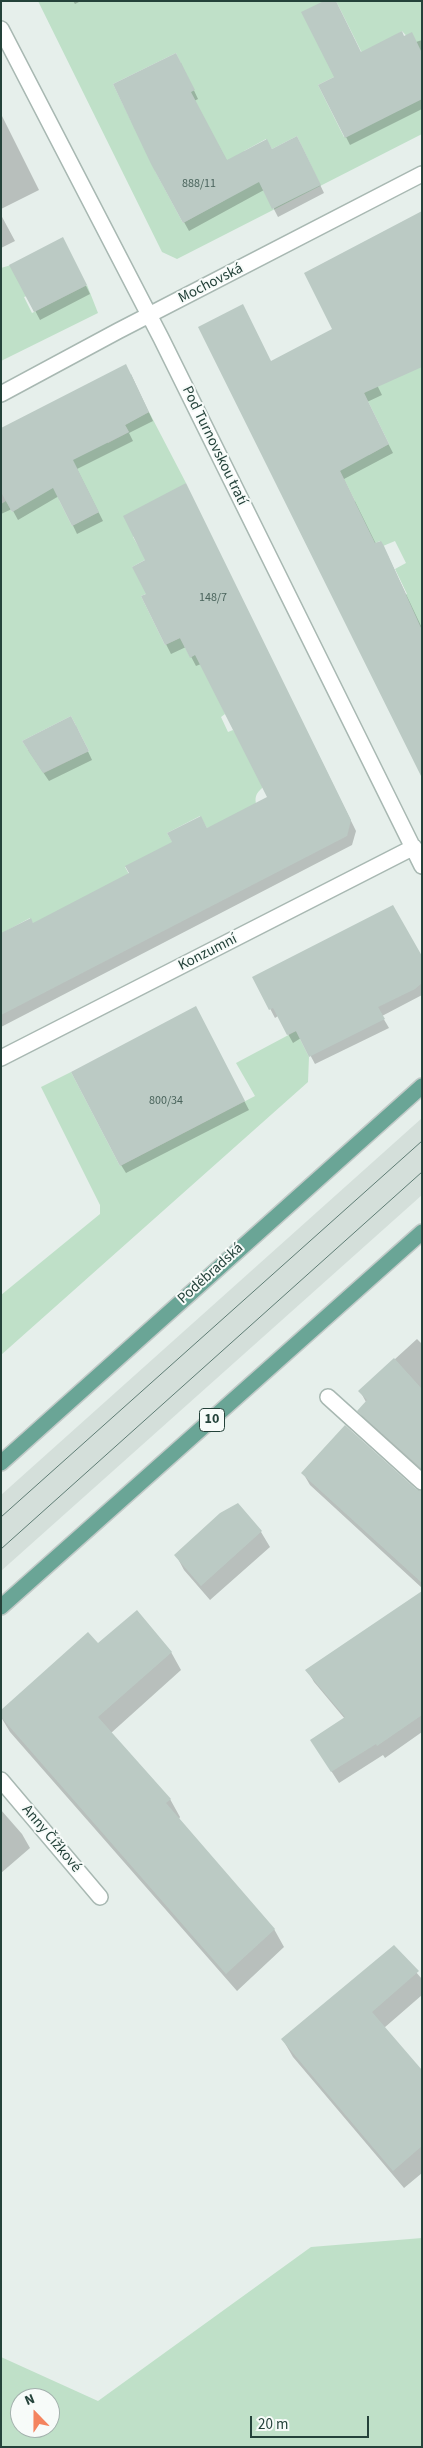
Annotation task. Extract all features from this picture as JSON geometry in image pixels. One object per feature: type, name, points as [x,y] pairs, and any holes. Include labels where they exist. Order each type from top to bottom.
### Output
[{"type":"main road","name":"Poděbradská","points":[[1,1463],[422,1086]]},
{"type":"main road","name":"10","points":[[1,1607],[422,1232]]},
{"type":"street","name":"Pod Turnovskou tratí","points":[[1,29],[148,316],[422,866]]},
{"type":"street","name":"Mochovská","points":[[1,394],[422,174]]},
{"type":"street","name":"Konzumní","points":[[1,1058],[414,847]]},
{"type":"street","points":[[328,1397],[422,1482]]},
{"type":"street","name":"Anny Čížkové","points":[[1,1780],[100,1898]]},
{"type":"shaded area","points":[[422,1118],[422,1195],[1,1571],[1,1495]]},
{"type":"green space","points":[[38,1],[324,1],[356,66],[318,85],[344,137],[422,99],[422,134],[177,259],[162,252]],"holes":[[[176,53],[194,90],[131,121],[113,84]],[[297,136],[320,184],[273,209],[244,151],[266,139],[272,149]],[[155,171],[225,200],[183,223]]]},
{"type":"green space","points":[[336,1],[422,1],[422,53],[402,31],[364,57]]},
{"type":"green space","points":[[11,265],[27,296],[24,297],[32,313],[87,285],[98,313],[1,361],[1,268]]},
{"type":"green space","points":[[422,343],[422,630],[395,600],[407,594],[395,569],[406,563],[395,541],[383,546],[380,541],[319,569],[299,529],[355,501],[330,451],[369,455],[389,444],[364,393]]},
{"type":"green space","points":[[149,412],[186,483],[133,537],[140,549],[152,556],[132,567],[159,588],[141,596],[165,645],[180,638],[190,657],[203,651],[225,714],[221,717],[228,732],[233,730],[271,781],[257,793],[256,801],[261,818],[207,828],[200,816],[167,833],[174,845],[125,867],[130,876],[38,932],[30,918],[6,931],[1,952],[1,504],[6,501],[12,512],[19,508],[14,497],[95,418],[108,443],[129,432],[125,425]],"holes":[[[59,500],[99,512],[72,526]],[[71,716],[89,751],[44,773],[22,741]]]},
{"type":"green space","points":[[296,1031],[309,1057],[308,1082],[1,1355],[1,1295],[100,1214],[100,1205],[41,1087],[71,1072],[120,1166],[255,1096],[236,1063]]},
{"type":"green space","points":[[422,2238],[422,2447],[1,2447],[1,2357],[98,2401],[311,2247]]},
{"type":"building","points":[[324,1],[336,1],[361,52],[402,31],[404,36],[412,32],[422,53],[422,99],[345,138],[318,85],[334,77],[301,12]]},
{"type":"building","points":[[176,53],[195,90],[191,92],[227,160],[267,139],[272,149],[297,136],[321,185],[272,209],[259,182],[183,223],[151,164],[113,84]]},
{"type":"building","points":[[422,211],[422,367],[364,393],[389,444],[340,471],[375,543],[381,541],[384,546],[422,630],[422,778],[198,327],[243,304],[271,361],[332,329],[304,273]]},
{"type":"building","points":[[63,237],[87,285],[34,312],[9,265]]},
{"type":"building","points":[[126,364],[149,412],[125,425],[129,432],[73,460],[99,512],[72,526],[53,488],[12,512],[1,492],[1,428]]},
{"type":"building","points":[[186,483],[351,820],[347,836],[1,1015],[1,933],[31,918],[33,923],[129,873],[125,866],[172,842],[167,833],[201,816],[207,828],[267,797],[195,655],[190,658],[180,638],[165,645],[141,596],[146,594],[132,567],[145,560],[123,516]]},
{"type":"building","points":[[71,716],[89,751],[43,773],[22,741]]},
{"type":"building","points":[[393,905],[422,956],[422,983],[415,989],[378,1007],[385,1019],[309,1057],[296,1031],[287,1035],[273,1008],[269,1010],[252,977]]},
{"type":"building","points":[[196,1006],[245,1101],[120,1166],[71,1072]]},
{"type":"building","points":[[394,1358],[422,1389],[422,1469],[357,1411],[367,1400],[358,1391]]},
{"type":"building","points":[[345,1425],[416,1489],[422,1491],[422,1583],[301,1473]]},
{"type":"building","points":[[238,1503],[262,1531],[201,1586],[174,1555],[220,1513]]},
{"type":"building","points":[[422,1591],[422,1715],[377,1746],[376,1744],[331,1772],[310,1740],[345,1717],[305,1670]]},
{"type":"building","points":[[137,1610],[172,1652],[98,1717],[171,1799],[166,1803],[275,1929],[226,1974],[1,1717],[1,1710],[88,1632],[98,1643]]},
{"type":"building","points":[[394,1945],[419,1971],[372,2012],[422,2070],[422,2146],[393,2171],[281,2039]]},
{"type":"tram line","points":[[1,1517],[422,1141]]},
{"type":"tram line","points":[[1,1549],[422,1172]]}]
